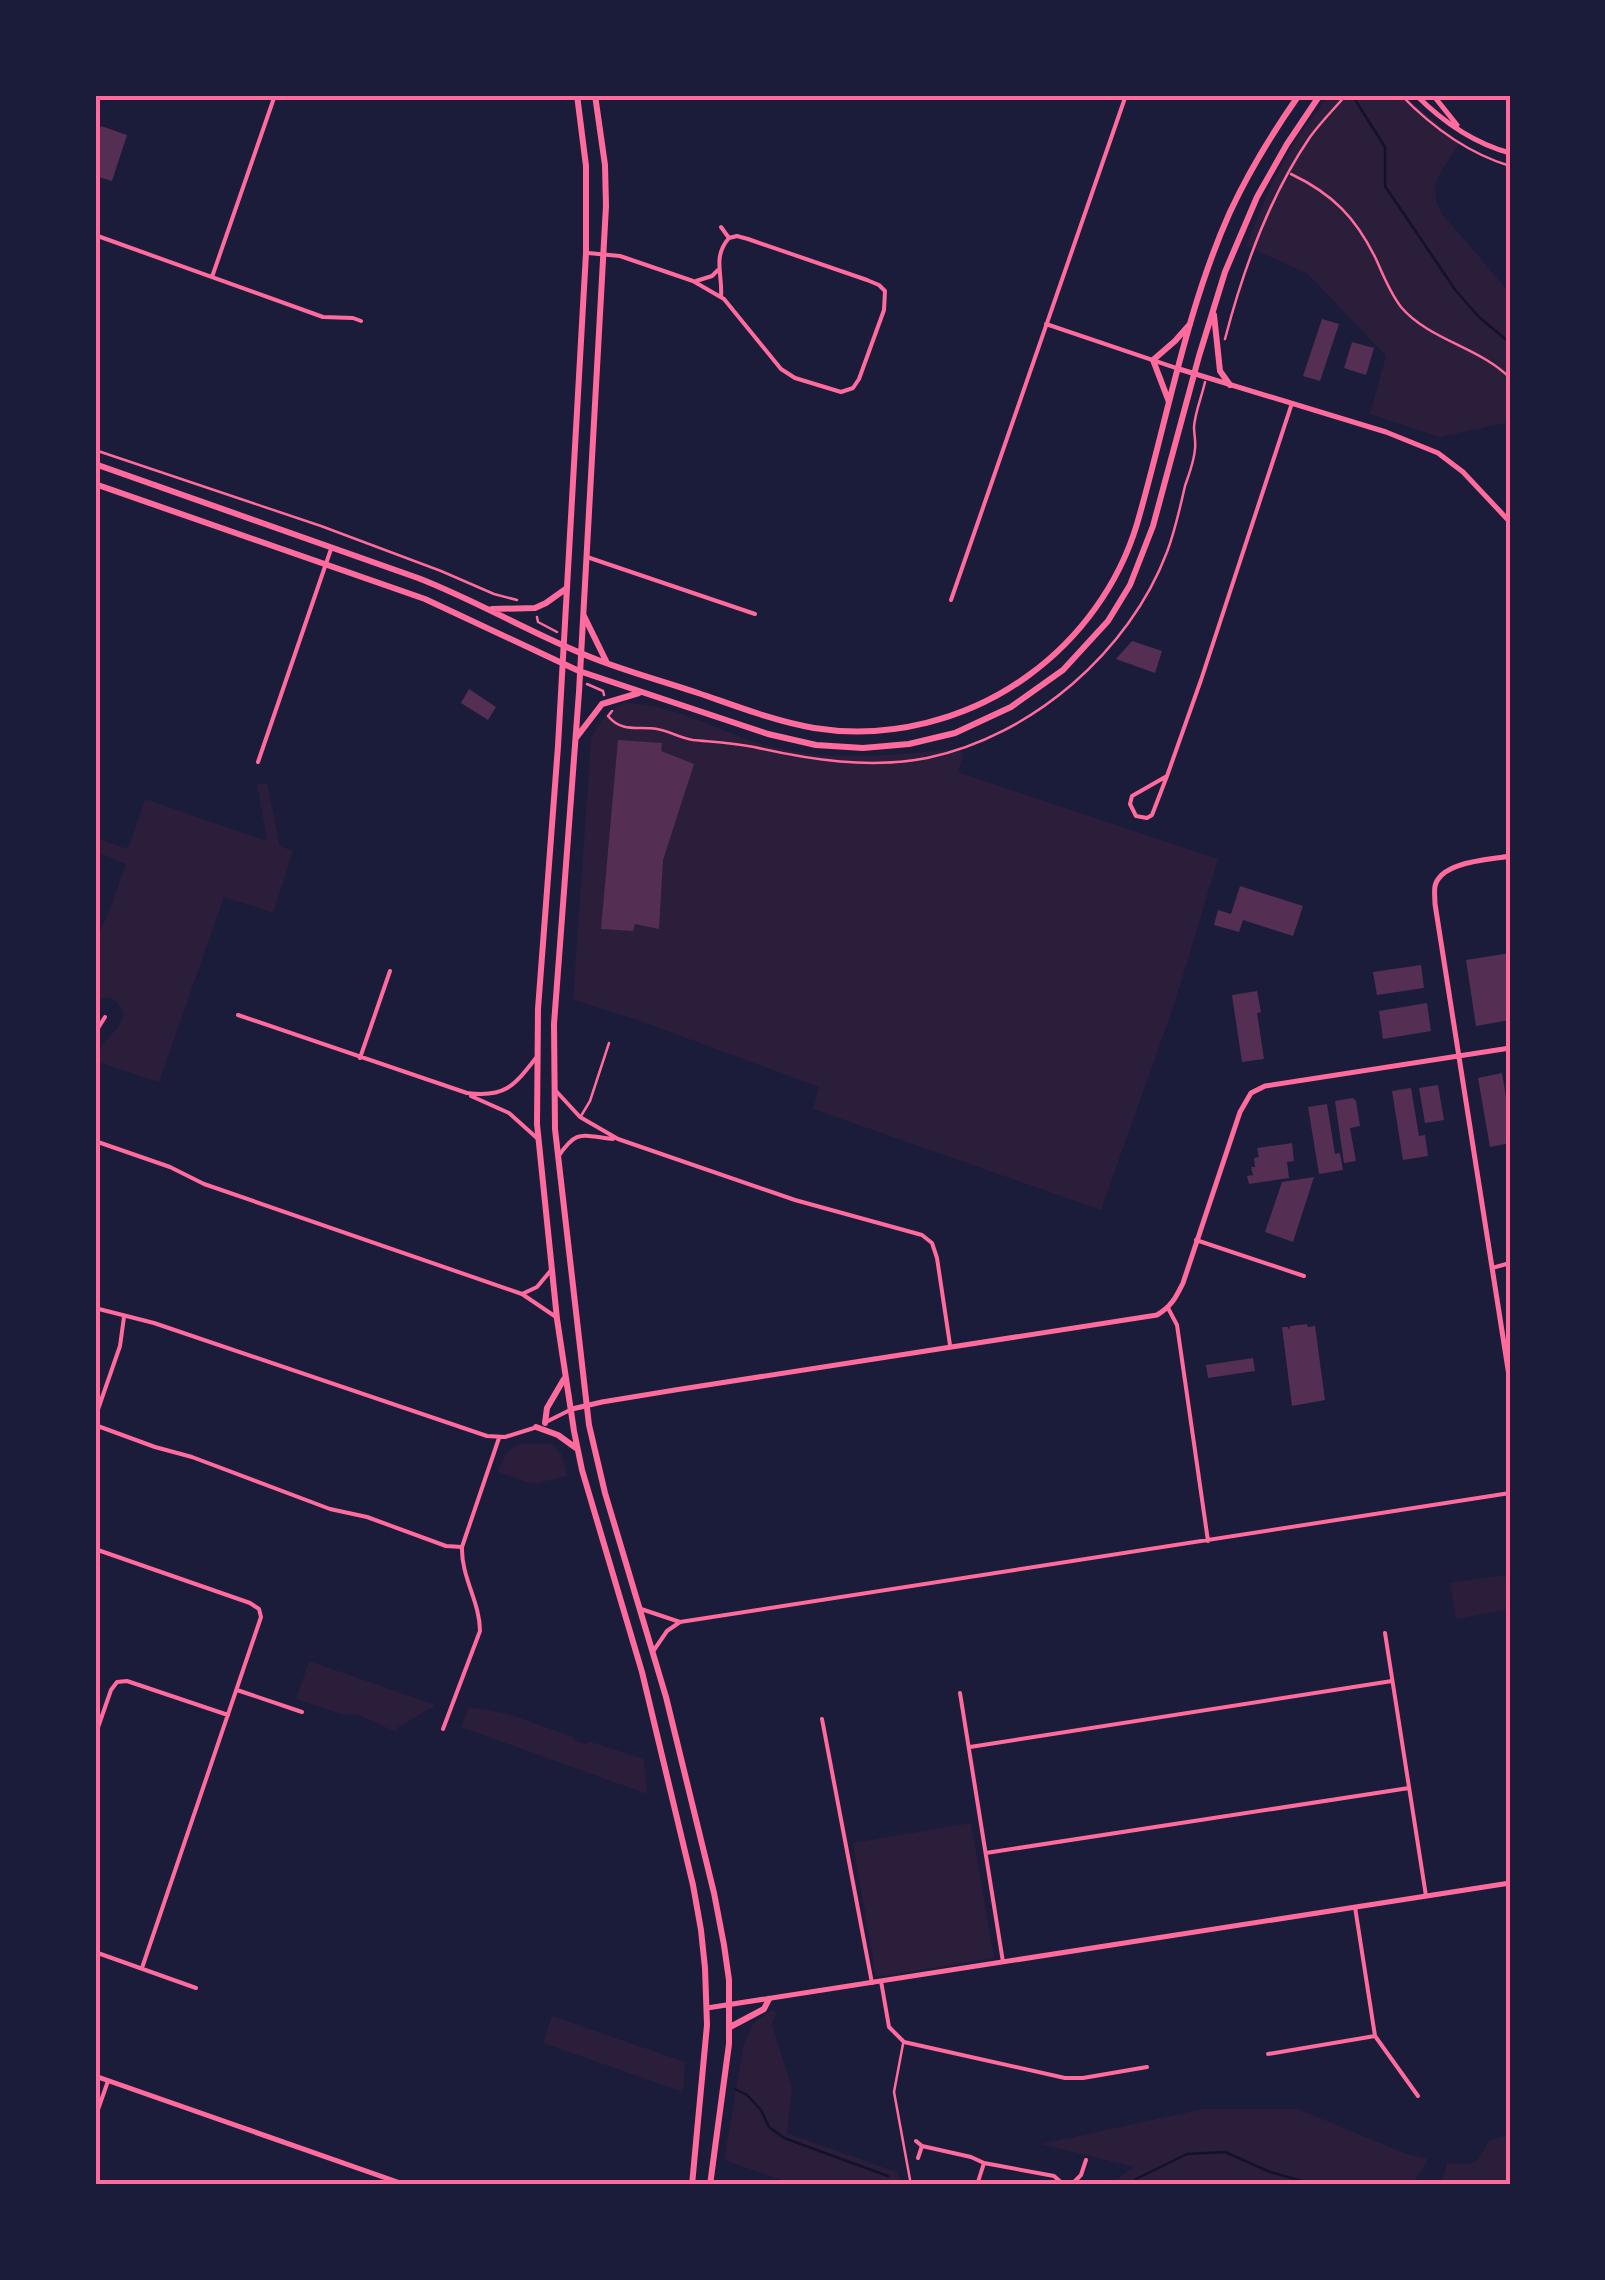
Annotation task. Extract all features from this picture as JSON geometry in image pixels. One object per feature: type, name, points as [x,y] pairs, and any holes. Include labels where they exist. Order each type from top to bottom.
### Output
[{"type":"main road","points":[[577,95],[586,166],[586,253],[564,645],[538,992],[538,1139],[570,1410],[637,1653],[693,1885],[704,1949],[704,2068],[692,2185]]},
{"type":"main road","points":[[595,95],[605,166],[604,254],[553,1088],[557,1159],[586,1405],[605,1494],[654,1650],[714,1893],[727,1966],[730,2027],[710,2185]]},
{"type":"main road","points":[[95,464],[430,583],[580,653],[764,716],[834,730],[872,731],[948,717],[1010,689],[1043,665],[1076,633],[1103,597],[1131,541],[1191,322],[1229,214],[1299,95]]},
{"type":"main road","points":[[95,484],[443,606],[562,664],[785,740],[878,748],[926,740],[972,726],[1012,707],[1062,670],[1108,621],[1130,585],[1154,526],[1225,272],[1257,197],[1320,95]]},
{"type":"main road","points":[[1213,308],[1218,364],[1230,385]]},
{"type":"main road","points":[[1170,403],[1153,360],[1191,322]]},
{"type":"main road","points":[[490,610],[535,608],[567,588]]},
{"type":"main road","points":[[583,615],[606,663]]},
{"type":"main road","points":[[575,739],[602,704],[640,692]]},
{"type":"main road","points":[[564,1377],[540,1425],[578,1449]]},
{"type":"main road","points":[[730,2027],[764,2009],[769,1999]]},
{"type":"street","points":[[212,277],[276,95]]},
{"type":"street","points":[[951,600],[1126,95]]},
{"type":"street","points":[[1416,95],[1445,122],[1477,141],[1510,153]]},
{"type":"street","points":[[1432,95],[1458,128]]},
{"type":"street","points":[[722,228],[729,238]]},
{"type":"street","points":[[95,235],[322,317],[361,321]]},
{"type":"street","points":[[586,253],[620,256],[693,281],[722,297],[781,369],[795,378],[851,394],[863,371],[888,290],[737,236],[729,238],[721,248],[718,270],[722,297]]},
{"type":"street","points":[[693,281],[712,276],[718,270]]},
{"type":"street","points":[[1046,324],[1386,432],[1438,453],[1466,475],[1510,522]]},
{"type":"street","points":[[1167,776],[1132,796],[1130,804],[1136,816],[1152,815],[1167,776],[1292,404]]},
{"type":"street","points":[[258,762],[332,547]]},
{"type":"street","points":[[586,557],[754,614]]},
{"type":"street","points":[[1510,856],[1462,864],[1442,873],[1435,885],[1510,1382]]},
{"type":"street","points":[[360,1058],[390,971]]},
{"type":"street","points":[[238,1015],[467,1093],[489,1095],[507,1089],[536,1058]]},
{"type":"street","points":[[95,1033],[105,1017]]},
{"type":"street","points":[[95,1308],[193,1336],[499,1438],[586,1405],[1158,1315],[1175,1301],[1183,1283],[1242,1105],[1256,1090],[1510,1048]]},
{"type":"street","points":[[553,1088],[580,1117],[618,1139],[795,1200],[922,1235],[932,1243],[937,1258],[950,1348]]},
{"type":"street","points":[[467,1093],[509,1113],[538,1139]]},
{"type":"street","points":[[557,1159],[575,1137],[618,1139]]},
{"type":"street","points":[[95,1141],[170,1167],[204,1184],[522,1294],[558,1319]]},
{"type":"street","points":[[1196,1240],[1304,1276]]},
{"type":"street","points":[[1492,1268],[1510,1263]]},
{"type":"street","points":[[522,1294],[537,1287],[552,1268]]},
{"type":"street","points":[[1168,1308],[1177,1325],[1208,1542]]},
{"type":"street","points":[[95,1418],[120,1346],[124,1316]]},
{"type":"street","points":[[95,1425],[330,1508],[462,1548]]},
{"type":"street","points":[[444,1728],[480,1632],[480,1617],[462,1548],[499,1438]]},
{"type":"street","points":[[640,1609],[680,1622],[1510,1493]]},
{"type":"street","points":[[95,1549],[250,1603],[261,1617],[142,1968]]},
{"type":"street","points":[[654,1650],[680,1622]]},
{"type":"street","points":[[1385,1633],[1426,1896]]},
{"type":"street","points":[[95,1736],[117,1682],[127,1681],[228,1715]]},
{"type":"street","points":[[970,1747],[1392,1681]]},
{"type":"street","points":[[238,1690],[302,1712]]},
{"type":"street","points":[[960,1692],[1004,1962]]},
{"type":"street","points":[[822,1719],[872,1983]]},
{"type":"street","points":[[986,1853],[1410,1788]]},
{"type":"street","points":[[707,2008],[1510,1883]]},
{"type":"street","points":[[1355,1908],[1376,2036],[1418,2096]]},
{"type":"street","points":[[95,1952],[196,1988]]},
{"type":"street","points":[[881,1982],[889,2027],[904,2042],[1050,2076],[1083,2078],[1147,2067]]},
{"type":"street","points":[[1268,2054],[1376,2036]]},
{"type":"street","points":[[95,2076],[406,2185]]},
{"type":"street","points":[[95,2118],[108,2081]]},
{"type":"street","points":[[916,2140],[922,2146],[984,2163],[1054,2176],[1068,2185],[1081,2175],[1086,2160]]},
{"type":"street","points":[[918,2158],[922,2146]]},
{"type":"street","points":[[978,2185],[984,2163]]},
{"type":"lane","points":[[580,1117],[590,1101],[609,1042]]},
{"type":"lane","points":[[904,2042],[894,2092],[911,2185]]},
{"type":"path","points":[[1225,340],[1247,268],[1289,174],[1311,136],[1346,95]]},
{"type":"path","points":[[1400,95],[1456,142],[1482,158],[1510,166]]},
{"type":"path","points":[[1289,174],[1314,185],[1352,218],[1400,306],[1414,320],[1480,354],[1510,378]]},
{"type":"path","points":[[611,707],[610,719],[628,728],[656,729],[694,740],[861,763],[927,758],[1019,724],[1081,677],[1136,614],[1167,553],[1194,454],[1194,424],[1202,394]]},
{"type":"path","points":[[95,450],[321,526],[494,594],[520,600]]},
{"type":"path","points":[[536,613],[538,622],[554,630]]},
{"type":"path","points":[[587,681],[605,696]]},
{"type":"shaded area","points":[[1330,95],[1404,95],[1460,143],[1438,178],[1435,195],[1443,215],[1510,293],[1510,422],[1440,437],[1370,414],[1386,356],[1308,274],[1246,246],[1271,185],[1297,137]]},
{"type":"shaded area","points":[[624,703],[659,707],[758,743],[808,753],[884,755],[960,748],[963,756],[958,772],[1218,859],[1175,1002],[1101,1210],[813,1109],[819,1087],[573,1000],[591,738],[604,718]]},
{"type":"shaded area","points":[[267,783],[280,846],[293,851],[273,913],[224,897],[159,1082],[95,1061],[124,1013],[112,999],[95,1000],[95,935],[109,912],[126,864],[95,851],[95,838],[128,849],[145,799],[267,841],[257,784]]},
{"type":"shaded area","points":[[531,1443],[552,1444],[562,1455],[567,1476],[533,1484],[498,1472],[511,1449]]},
{"type":"shaded area","points":[[1510,1574],[1510,1609],[1456,1619],[1450,1583]]},
{"type":"shaded area","points":[[309,1661],[436,1705],[396,1732],[356,1714],[344,1715],[296,1699]]},
{"type":"shaded area","points":[[469,1707],[509,1714],[586,1744],[591,1742],[644,1759],[647,1794],[461,1727]]},
{"type":"shaded area","points":[[971,1823],[994,1958],[876,1977],[853,1843]]},
{"type":"shaded area","points":[[771,2010],[777,2013],[772,2024],[792,2089],[787,2133],[899,2173],[901,2185],[796,2185],[724,2160],[743,2046],[753,2024]]},
{"type":"shaded area","points":[[552,2016],[685,2062],[683,2092],[543,2043]]},
{"type":"shaded area","points":[[1203,2109],[1298,2109],[1427,2159],[1414,2185],[1216,2185],[1196,2181],[1184,2185],[1109,2185],[1134,2167],[1041,2144]]},
{"type":"shaded area","points":[[1510,2134],[1510,2185],[1441,2185],[1447,2163],[1473,2162],[1489,2141]]},
{"type":"building","points":[[101,126],[127,135],[112,181],[95,176],[95,144]]},
{"type":"building","points":[[1322,319],[1339,324],[1320,381],[1303,376]]},
{"type":"building","points":[[1352,342],[1374,348],[1366,375],[1344,368]]},
{"type":"building","points":[[1132,641],[1162,651],[1155,673],[1116,659]]},
{"type":"building","points":[[469,689],[496,707],[488,720],[461,703]]},
{"type":"building","points":[[618,740],[662,743],[661,751],[694,764],[663,860],[659,929],[635,924],[633,931],[601,929]]},
{"type":"building","points":[[1240,886],[1303,906],[1293,936],[1243,920],[1239,932],[1214,925],[1218,910],[1231,914]]},
{"type":"building","points":[[1510,953],[1510,1020],[1476,1026],[1466,960]]},
{"type":"building","points":[[1421,965],[1424,988],[1377,995],[1373,972]]},
{"type":"building","points":[[1257,991],[1264,1059],[1242,1062],[1232,995]]},
{"type":"building","points":[[1427,1003],[1431,1031],[1383,1039],[1379,1011]]},
{"type":"building","points":[[1502,1073],[1510,1143],[1490,1147],[1478,1078]]},
{"type":"building","points":[[1438,1085],[1444,1120],[1425,1123],[1419,1088]]},
{"type":"building","points":[[1411,1088],[1419,1136],[1425,1135],[1428,1156],[1403,1160],[1392,1091]]},
{"type":"building","points":[[1353,1098],[1360,1126],[1350,1128],[1356,1161],[1344,1163],[1335,1101]]},
{"type":"building","points":[[1327,1104],[1335,1154],[1340,1153],[1343,1170],[1319,1174],[1308,1107]]},
{"type":"building","points":[[1292,1143],[1294,1161],[1287,1162],[1289,1178],[1249,1184],[1247,1176],[1253,1175],[1254,1158],[1259,1157],[1257,1148]]},
{"type":"building","points":[[1314,1177],[1293,1242],[1265,1232],[1282,1182]]},
{"type":"building","points":[[1290,1326],[1315,1326],[1325,1400],[1292,1406],[1282,1327],[1289,1330]]},
{"type":"building","points":[[1253,1358],[1255,1371],[1208,1378],[1206,1365]]},
{"type":"waterway","points":[[1352,95],[1385,147],[1385,186],[1456,291],[1510,343]]},
{"type":"waterway","points":[[735,2089],[747,2095],[761,2110],[769,2127],[784,2138],[888,2176]]},
{"type":"waterway","points":[[1132,2185],[1136,2179],[1187,2154],[1225,2152],[1270,2172],[1316,2185]]}]
